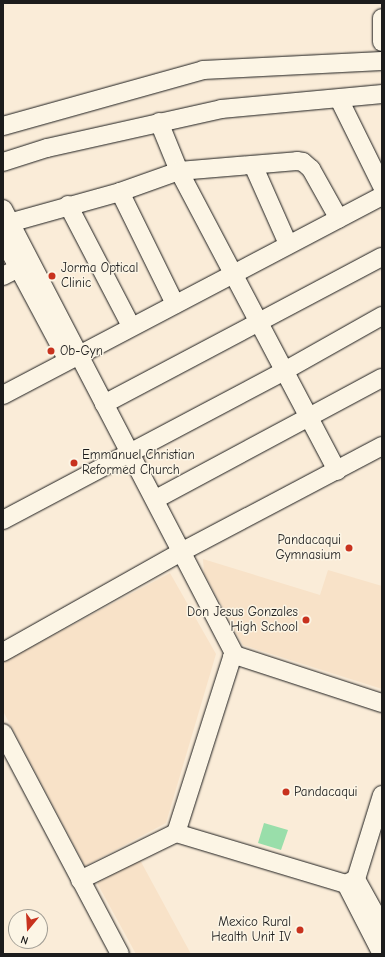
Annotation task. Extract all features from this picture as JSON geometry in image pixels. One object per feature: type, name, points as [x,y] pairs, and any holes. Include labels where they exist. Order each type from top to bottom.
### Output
[{"type":"street","points":[[382,18],[382,42]]},
{"type":"street","points":[[3,126],[203,70],[382,61]]},
{"type":"street","points":[[3,162],[47,148],[221,109],[382,94]]},
{"type":"street","points":[[338,99],[382,186]]},
{"type":"street","points":[[159,122],[179,171],[234,273],[258,323],[286,370],[336,471]]},
{"type":"street","points":[[17,269],[6,216],[68,205],[120,192],[179,171],[303,162],[311,170],[339,219]]},
{"type":"street","points":[[253,165],[288,244]]},
{"type":"street","points":[[120,192],[175,304]]},
{"type":"street","points":[[3,395],[131,326],[382,196]]},
{"type":"street","points":[[68,205],[131,326]]},
{"type":"street","points":[[3,239],[17,269],[104,404],[125,454],[156,499],[179,554]]},
{"type":"street","points":[[104,404],[382,257]]},
{"type":"street","points":[[3,520],[286,370],[382,316]]},
{"type":"street","points":[[73,358],[179,554],[232,657],[176,833]]},
{"type":"street","points":[[156,499],[382,378]]},
{"type":"street","points":[[3,652],[179,554],[382,446]]},
{"type":"street","points":[[232,657],[382,703]]},
{"type":"street","points":[[3,733],[120,954]]},
{"type":"street","points":[[382,795],[351,882],[382,954]]},
{"type":"street","points":[[80,880],[176,833],[351,882],[382,926]]},
{"type":"shaded area","name":"Don Jesus Gonzales High School","points":[[203,559],[320,595],[328,570],[382,586],[382,689],[243,645],[204,573]]},
{"type":"shaded area","points":[[170,573],[216,654],[166,823],[85,866],[3,711],[3,662]]},
{"type":"shaded area","points":[[140,860],[191,954],[136,954],[97,883]]},
{"type":"green space","points":[[264,823],[288,830],[281,850],[258,843]]},
{"type":"place","name":"Jorma Optical Clinic","points":[[52,276]]},
{"type":"place","name":"Ob-Gyn","points":[[51,351]]},
{"type":"place","name":"Emmanuel Christian Reformed Church","points":[[74,463]]},
{"type":"place","name":"Pandacaqui Gymnasium","points":[[349,548]]},
{"type":"place","name":"Don Jesus Gonzales High School","points":[[306,620]]},
{"type":"place","name":"Pandacaqui","points":[[286,792]]},
{"type":"place","name":"Mexico Rural Health Unit IV","points":[[300,930]]}]
